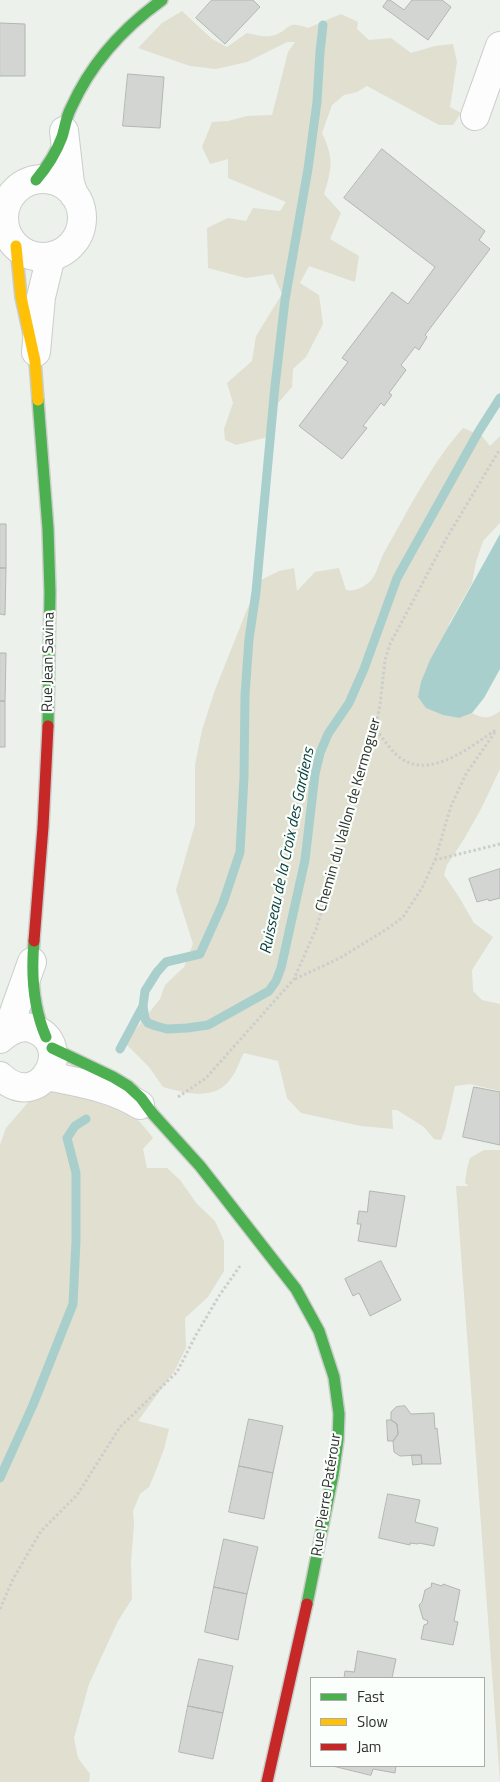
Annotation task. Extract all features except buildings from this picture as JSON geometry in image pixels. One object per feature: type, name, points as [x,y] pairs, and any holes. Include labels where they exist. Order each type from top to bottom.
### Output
[{"type":"street","points":[[64,131],[70,183],[81,213],[82,222],[79,232],[68,248],[60,253],[38,257],[26,254],[16,246],[6,230],[2,218],[16,186],[49,163],[64,131],[69,111],[91,69],[116,39],[146,11],[162,0]]},
{"type":"street","points":[[475,116],[500,46]]},
{"type":"street","points":[[16,186],[46,180],[57,182],[74,195]]},
{"type":"street","name":"Rue Jean Savina","points":[[16,246],[21,297],[35,361],[48,528],[50,602],[48,728],[43,827],[32,962],[36,1009],[40,1024],[49,1043]]},
{"type":"street","name":"Rue Jean Savina","points":[[35,361],[41,297],[51,256]]},
{"type":"street","name":"Rue Jean Savina","points":[[3,1036],[32,962]]},
{"type":"street","points":[[2,1083],[23,1088],[41,1082],[48,1076],[54,1058],[49,1043],[31,1028],[23,1027],[3,1036]]},
{"type":"street","name":"Rue Pierre Patérour","points":[[49,1043],[152,1113],[200,1166],[296,1289],[319,1331],[334,1376],[339,1414],[338,1440],[324,1522],[268,1782]]},
{"type":"street","name":"Rue Pierre Patérour","points":[[48,1076],[103,1080]]},
{"type":"path","name":"Chemin du Vallon de Kermoguer","points":[[152,1113],[206,1078],[294,980],[316,929],[349,826],[375,730],[385,660],[396,630],[446,539],[500,449]]},
{"type":"path","points":[[294,980],[340,958],[387,930],[403,917],[422,888],[436,860],[452,806],[466,774],[497,729],[447,760],[425,766],[412,764],[400,759],[375,730]]},
{"type":"path","points":[[436,860],[500,844]]},
{"type":"path","points":[[0,1609],[13,1580],[41,1531],[77,1495],[120,1427],[177,1372],[219,1296],[258,1239]]},
{"type":"shaded area","points":[[182,11],[212,39],[227,47],[247,33],[272,36],[292,25],[308,28],[341,14],[358,22],[357,29],[369,40],[391,38],[411,53],[435,46],[453,44],[457,62],[450,107],[461,113],[453,125],[439,125],[367,86],[357,92],[344,95],[332,105],[322,133],[330,157],[329,177],[324,194],[341,213],[330,239],[359,256],[355,282],[309,266],[300,283],[319,295],[323,324],[306,357],[293,369],[292,387],[272,410],[268,437],[236,445],[225,440],[224,429],[233,403],[227,383],[252,361],[256,336],[282,294],[273,274],[246,278],[208,268],[207,228],[228,218],[246,221],[253,208],[280,211],[286,202],[228,178],[228,159],[210,164],[202,147],[212,122],[228,121],[247,116],[272,115],[288,52],[295,42],[287,42],[247,62],[216,69],[190,66],[138,48],[162,23]]},
{"type":"shaded area","points":[[463,428],[482,436],[490,446],[500,436],[500,523],[483,541],[472,583],[449,624],[443,715],[459,718],[472,713],[486,717],[493,716],[500,711],[500,769],[481,809],[447,865],[444,875],[474,923],[493,937],[472,970],[473,991],[482,1000],[500,1004],[500,1091],[470,1084],[455,1086],[441,1140],[434,1139],[424,1127],[397,1110],[392,1110],[393,1129],[361,1126],[301,1113],[287,1098],[278,1061],[244,1053],[229,1081],[215,1091],[198,1094],[163,1087],[149,1067],[125,1043],[160,999],[165,985],[184,967],[193,944],[176,890],[195,824],[195,765],[202,730],[215,690],[246,612],[261,580],[279,571],[294,568],[297,591],[315,572],[339,568],[346,590],[360,588],[370,582],[383,554],[421,487],[441,456]]},
{"type":"shaded area","points":[[49,1092],[84,1094],[110,1100],[127,1110],[141,1123],[153,1138],[143,1149],[147,1168],[167,1168],[180,1180],[197,1204],[215,1221],[224,1241],[224,1271],[208,1297],[185,1318],[186,1348],[175,1370],[138,1421],[169,1429],[164,1449],[149,1487],[140,1494],[133,1511],[132,1599],[118,1621],[89,1684],[74,1738],[78,1758],[90,1774],[89,1782],[0,1782],[0,1145],[6,1128],[31,1099]]},
{"type":"shaded area","points":[[484,1150],[500,1150],[500,1782],[456,1186],[469,1186],[465,1183],[470,1158]]},
{"type":"water","points":[[500,534],[500,669],[484,698],[472,713],[459,718],[443,715],[426,708],[418,697],[421,682],[430,660]]},
{"type":"waterway","points":[[120,1049],[143,1006],[145,991],[157,972],[166,962],[200,954],[223,903],[240,852],[244,777],[245,695],[249,639],[256,592],[285,300],[308,169],[317,102],[323,25]]},
{"type":"waterway","name":"Ruisseau de la Croix des Gardiens","points":[[143,1006],[145,1019],[148,1023],[156,1026],[167,1029],[208,1025],[269,991],[276,981],[281,968],[305,860],[315,774],[320,753],[328,734],[349,703],[364,669],[397,578],[479,431],[500,398]]},
{"type":"waterway","points":[[0,1478],[33,1405],[73,1304],[76,1241],[76,1173],[67,1138],[75,1126],[86,1119]]},
{"type":"traffic: fast","points":[[36,180],[54,154],[62,137],[69,111],[98,61],[134,22],[162,0]]},
{"type":"traffic: fast","points":[[38,400],[48,529],[50,592],[48,726]]},
{"type":"traffic: fast","points":[[34,941],[34,990],[38,1014],[46,1037]]},
{"type":"traffic: fast","points":[[52,1048],[113,1077],[128,1086],[141,1098],[152,1113],[200,1166],[296,1289],[319,1331],[334,1377],[339,1414],[338,1440],[333,1475],[307,1604]]},
{"type":"traffic: slow","points":[[16,246],[21,297],[35,361],[38,400]]},
{"type":"traffic: jam","points":[[34,941],[43,827],[48,726]]},
{"type":"traffic: jam","points":[[267,1782],[307,1604]]}]
